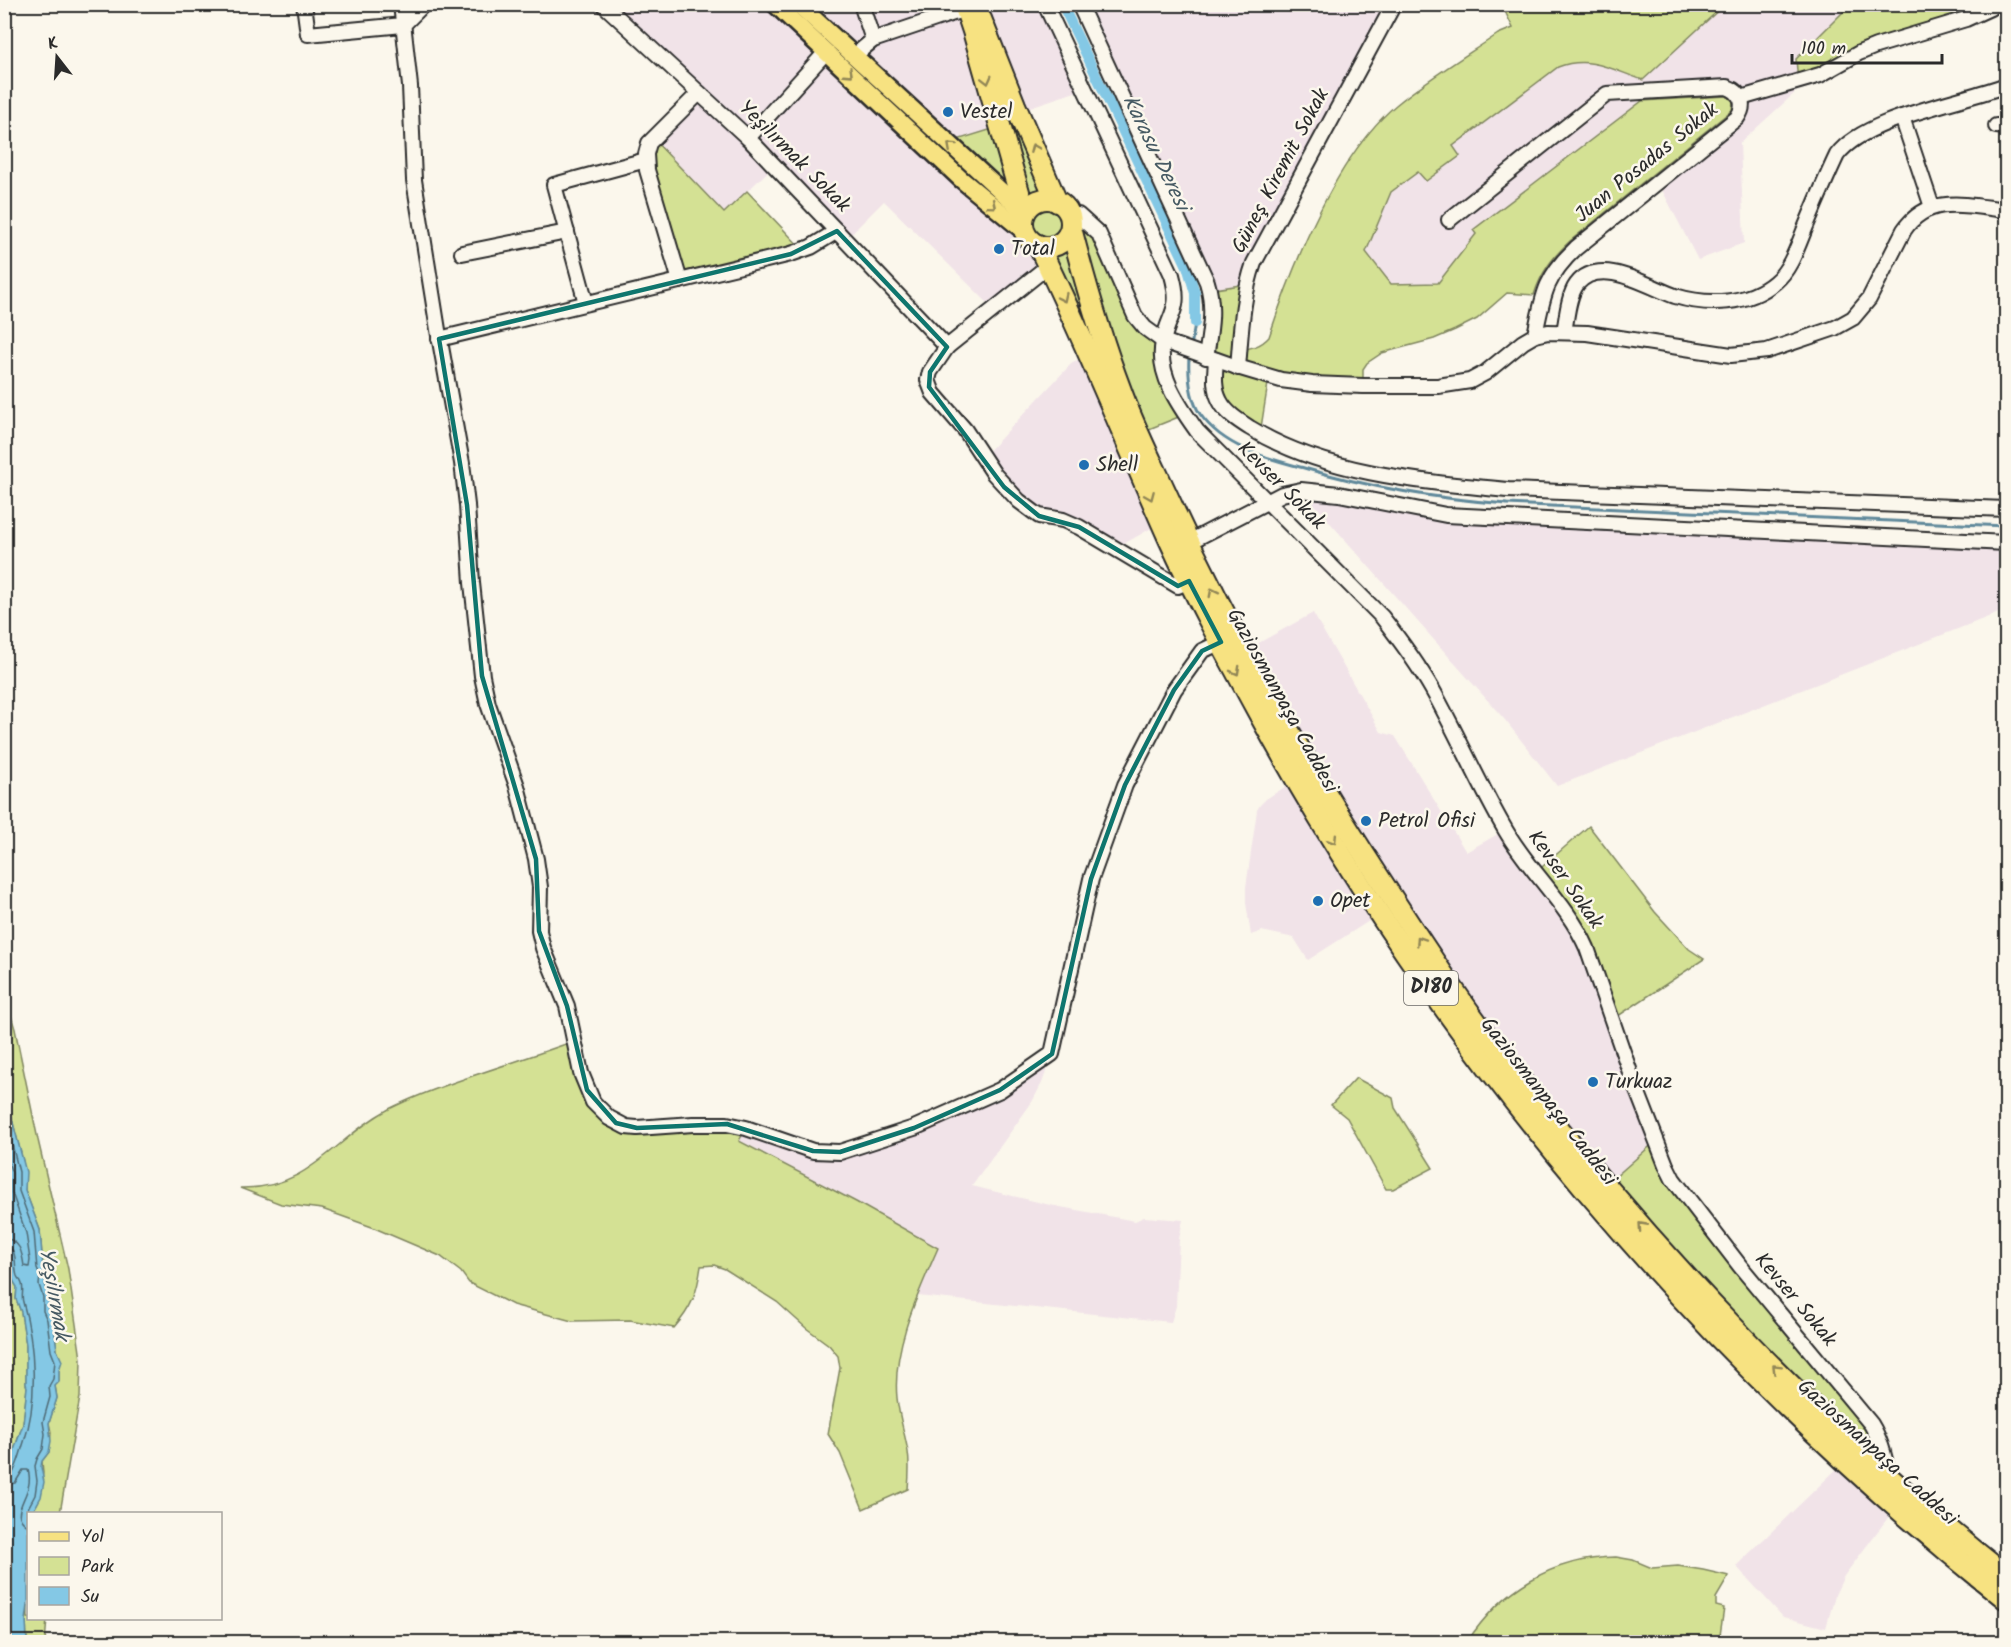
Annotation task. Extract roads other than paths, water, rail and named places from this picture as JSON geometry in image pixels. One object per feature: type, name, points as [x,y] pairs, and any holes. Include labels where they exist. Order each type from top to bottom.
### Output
[{"type":"highway","name":"Gaziosmanpaşa Caddesi","points":[[968,6],[1015,105],[1057,202],[1066,208],[1092,304],[1122,394],[1188,542],[1235,635],[1311,772],[1399,909],[1510,1066],[1613,1193],[1693,1282],[1814,1407],[1887,1475],[2007,1576]]},
{"type":"highway","name":"D180","points":[[968,6],[1029,230]]},
{"type":"highway","points":[[1057,202],[1039,201],[1031,206],[1029,230],[1047,247],[1056,246],[1066,238],[1071,223]]},
{"type":"highway","name":"Gaziosmanpaşa Caddesi","points":[[1029,230],[1048,266],[1189,582],[1296,780],[1380,914],[1495,1077],[1570,1171],[1672,1286],[1800,1418],[1876,1489],[2007,1599]]},
{"type":"main road","name":"Gaziosmanpaşa Caddesi","points":[[775,4],[963,180],[1029,230]]},
{"type":"main road","name":"Gaziosmanpaşa Caddesi","points":[[798,4],[854,56],[1029,230]]},
{"type":"street","points":[[304,4],[308,34],[403,25],[424,4]]},
{"type":"street","points":[[401,4],[410,86],[414,180],[439,339],[462,463],[478,648],[488,704],[517,786],[534,852],[539,874],[539,931],[543,948],[567,1006],[581,1073],[593,1102],[616,1123],[637,1128],[728,1124],[813,1151],[840,1152],[914,1128],[1000,1090],[1052,1054],[1090,879],[1125,785],[1174,690],[1202,651],[1221,642]]},
{"type":"street","name":"Yeşilırmak Sokak","points":[[603,4],[748,138],[947,346]]},
{"type":"street","points":[[861,4],[873,40]]},
{"type":"street","points":[[1045,4],[1172,275],[1176,304],[1163,341]]},
{"type":"street","points":[[1079,4],[1207,282],[1212,311],[1207,357],[1220,402],[1228,412],[1243,423],[1285,447],[1322,460],[1377,474],[1452,485],[1508,490],[2007,509]]},
{"type":"street","name":"Güneş Kiremit Sokak","points":[[1238,368],[1242,308],[1254,263],[1394,4]]},
{"type":"street","points":[[1741,98],[1820,75],[1859,52],[1966,19],[1999,4]]},
{"type":"street","points":[[854,56],[873,40],[945,10],[968,6]]},
{"type":"street","points":[[748,138],[826,52]]},
{"type":"street","points":[[1564,332],[1573,292],[1583,278],[1597,272],[1612,272],[1677,296],[1718,302],[1746,298],[1768,288],[1777,281],[1790,262],[1837,155],[1843,147],[1868,131],[1902,117],[2007,85]]},
{"type":"street","name":"Juan Posadas Sokak","points":[[1449,220],[1607,94],[1727,87],[1736,91],[1741,98],[1742,109],[1737,118],[1576,248],[1555,270],[1545,289],[1535,335]]},
{"type":"street","points":[[680,280],[646,160],[646,151],[653,139],[699,93]]},
{"type":"street","points":[[1902,117],[1932,207]]},
{"type":"street","points":[[586,303],[554,185],[646,160]]},
{"type":"street","points":[[1071,223],[1078,215],[1099,234],[1135,316],[1145,328],[1163,341],[1177,347],[1281,380],[1312,384],[1373,386],[1455,385],[1470,381],[1485,373],[1523,342],[1535,335],[1548,332],[1587,333],[1713,353],[1744,355],[1767,351],[1835,328],[1853,318],[1863,308],[1910,222],[1923,211],[1932,207],[1955,205],[2007,210]]},
{"type":"street","points":[[439,339],[791,254],[810,247],[837,231]]},
{"type":"street","points":[[462,253],[567,232]]},
{"type":"street","points":[[1048,266],[947,346],[930,372],[929,387],[977,445],[994,474],[1018,501],[1039,516],[1063,520],[1079,527],[1178,586],[1189,582]]},
{"type":"street","name":"Kevser Sokak","points":[[1163,341],[1161,353],[1167,380],[1185,414],[1211,446],[1382,617],[1405,646],[1432,689],[1505,830],[1522,857],[1580,932],[1656,1142],[1673,1179],[1740,1266],[1871,1424],[1885,1453],[1887,1475]]},
{"type":"street","points":[[1188,542],[1282,494],[1301,489],[1446,515],[2007,543]]},
{"type":"water","points":[[5,1080],[12,1119],[26,1172],[25,1190],[40,1230],[49,1310],[53,1319],[57,1350],[62,1361],[59,1382],[55,1386],[57,1398],[49,1423],[51,1441],[49,1452],[42,1461],[41,1467],[44,1482],[41,1497],[33,1512],[27,1512],[27,1642],[4,1642],[5,1486],[7,1471],[23,1424],[27,1387],[26,1345],[21,1312],[16,1299],[17,1287],[11,1277],[5,1243]]},
{"type":"waterway","name":"Karasu Deresi","points":[[1062,4],[1187,266],[1195,293],[1195,323]]},
{"type":"waterway","points":[[1191,347],[1195,323]]},
{"type":"waterway","points":[[1189,356],[1191,393],[1196,407],[1210,426],[1221,435],[1247,450],[1275,460],[1379,487],[1430,496],[1507,504],[2006,526]]},
{"type":"place","name":"Vestel","points":[[948,112]]},
{"type":"place","name":"Total","points":[[999,249]]},
{"type":"place","name":"Shell","points":[[1084,465]]},
{"type":"place","name":"Petrol Ofisi","points":[[1366,821]]},
{"type":"place","name":"Opet","points":[[1318,901]]},
{"type":"place","name":"Turkuaz","points":[[1593,1082]]},
{"type":"water label","name":"Yeşilırmak","points":[[53,1294]]}]
